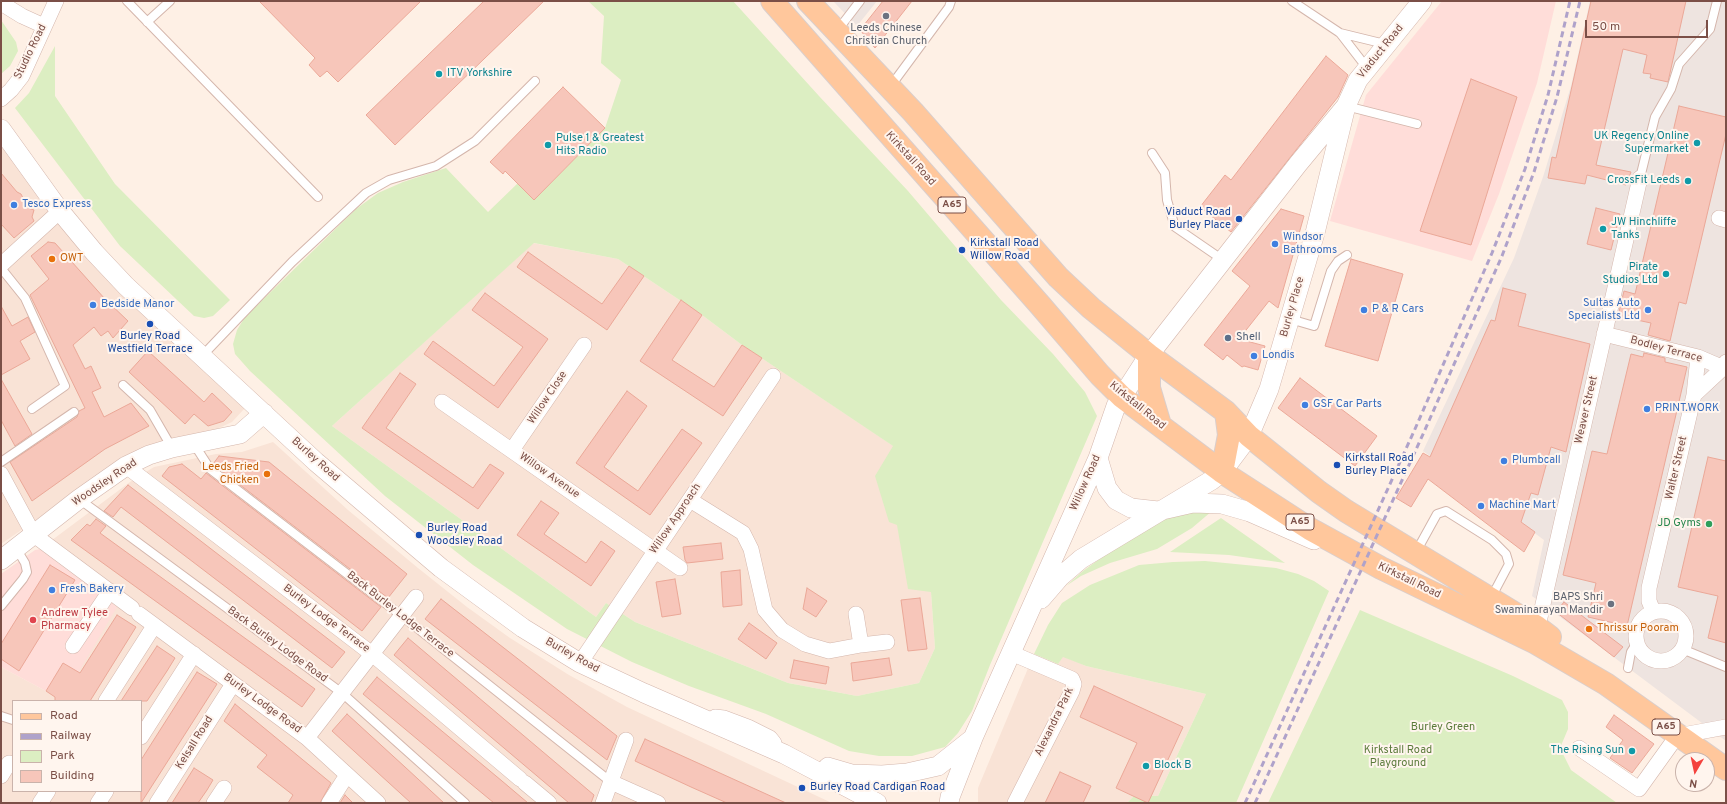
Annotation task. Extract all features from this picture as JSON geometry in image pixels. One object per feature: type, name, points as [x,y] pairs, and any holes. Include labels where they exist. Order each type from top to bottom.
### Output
[{"type":"main road","name":"Kirkstall Road","points":[[772,1],[1040,304],[1100,375],[1122,397],[1222,472],[1310,529],[1381,568],[1536,634]]},
{"type":"main road","name":"Kirkstall Road","points":[[808,1],[890,88],[1058,277],[1091,308],[1149,355],[1226,412],[1249,436],[1325,496],[1346,511],[1416,552],[1490,599],[1677,736],[1724,765]]},
{"type":"main road","points":[[1149,355],[1149,388],[1160,425]]},
{"type":"main road","points":[[1222,472],[1229,435],[1226,412]]},
{"type":"street","name":"Studio Road","points":[[1,99],[11,90],[22,76],[56,1]]},
{"type":"street","name":"Viaduct Road","points":[[1346,106],[1358,80],[1422,1]]},
{"type":"street","points":[[1,3],[22,16],[44,26]]},
{"type":"street","points":[[1149,355],[1298,164],[1346,106]]},
{"type":"street","name":"Burley Place","points":[[1222,472],[1249,436],[1269,389],[1315,233],[1346,106]]},
{"type":"street","name":"Burley Road","points":[[1,129],[60,211],[94,252],[126,286],[316,462],[440,568],[523,628],[580,663],[784,754],[877,803]]},
{"type":"street","points":[[1298,164],[1310,164],[1319,168],[1329,176]]},
{"type":"street","name":"Weaver Street","points":[[1536,634],[1640,178]]},
{"type":"street","points":[[1,264],[60,211]]},
{"type":"street","name":"Bodley Terrace","points":[[1604,334],[1698,357],[1725,366]]},
{"type":"street","name":"Willow Close","points":[[512,450],[584,345]]},
{"type":"street","name":"Willow Road","points":[[949,803],[973,738],[1098,458],[1116,406],[1149,355]]},
{"type":"street","name":"Walter Street","points":[[1653,611],[1649,601],[1649,588],[1694,395],[1698,357]]},
{"type":"street","points":[[1694,395],[1725,366]]},
{"type":"street","name":"Willow Approach","points":[[580,663],[773,376]]},
{"type":"street","name":"Willow Avenue","points":[[442,402],[680,568]]},
{"type":"street","name":"Woodsley Road","points":[[1,560],[79,499],[126,466],[149,455],[172,448],[240,434],[264,413]]},
{"type":"street","points":[[1098,458],[1107,488],[1116,500],[1130,508],[1158,511],[1193,503],[1222,504],[1250,512],[1381,568]]},
{"type":"street","name":"Burley Lodge Terrace","points":[[126,466],[372,654],[549,803]]},
{"type":"street","name":"Willow Road","points":[[1029,614],[1060,577],[1081,559],[1158,511],[1212,480],[1222,472]]},
{"type":"street","points":[[1,474],[34,534]]},
{"type":"street","points":[[690,500],[743,533],[751,549],[765,610],[782,630],[805,644],[829,651],[887,642]]},
{"type":"street","name":"Burley Lodge Road","points":[[34,534],[154,626],[307,738],[378,803]]},
{"type":"street","points":[[73,646],[110,591]]},
{"type":"street","points":[[307,738],[416,597]]},
{"type":"street","points":[[1662,610],[1670,612],[1680,620],[1686,632],[1686,641],[1682,649],[1677,655],[1662,661],[1646,657],[1636,644],[1635,636],[1638,624],[1646,615],[1653,611],[1662,610]]},
{"type":"street","points":[[856,614],[861,645]]},
{"type":"street","points":[[107,700],[154,626]]},
{"type":"street","name":"Alexandra Park","points":[[1011,653],[1072,679],[1074,684],[1072,691],[1015,803]]},
{"type":"street","points":[[142,735],[194,654]]},
{"type":"street","name":"Kelsall Road","points":[[157,803],[233,684]]},
{"type":"street","points":[[1579,748],[1639,789],[1677,736],[1726,727]]},
{"type":"street","points":[[784,754],[852,774],[882,775],[907,773],[938,766],[973,738]]},
{"type":"street","points":[[603,803],[626,740]]},
{"type":"street","points":[[329,803],[347,775]]},
{"type":"street","points":[[611,782],[658,803]]},
{"type":"street","points":[[214,803],[224,788]]},
{"type":"street","points":[[40,803],[47,792]]},
{"type":"street","points":[[98,803],[105,792]]},
{"type":"lane","points":[[127,1],[318,198]]},
{"type":"lane","points":[[147,22],[170,1]]},
{"type":"lane","points":[[837,32],[860,1]]},
{"type":"lane","points":[[890,88],[949,7],[951,1]]},
{"type":"lane","points":[[1292,1],[1340,33],[1367,68]]},
{"type":"lane","points":[[1640,178],[1655,117],[1671,89],[1679,64],[1710,29],[1717,1]]},
{"type":"lane","points":[[1340,33],[1386,45]]},
{"type":"lane","points":[[202,356],[292,262],[366,192],[389,180],[436,166],[475,141],[535,81]]},
{"type":"lane","points":[[1346,106],[1416,124]]},
{"type":"lane","points":[[1152,153],[1165,173],[1167,200],[1175,227],[1223,260]]},
{"type":"lane","points":[[1289,318],[1314,326],[1331,271],[1338,261],[1347,255]]},
{"type":"lane","points":[[1,268],[25,298],[65,386],[32,409]]},
{"type":"lane","points":[[123,385],[150,410],[172,448]]},
{"type":"lane","points":[[1,462],[74,412]]},
{"type":"lane","name":"Back Burley Lodge Terrace","points":[[194,444],[210,469],[402,616],[611,782]]},
{"type":"lane","name":"Back Burley Lodge Road","points":[[79,499],[342,693],[465,803]]},
{"type":"lane","points":[[1416,552],[1437,514],[1446,511],[1492,540],[1506,554],[1508,564],[1490,599]]},
{"type":"lane","points":[[1,606],[27,572],[25,563],[16,548]]},
{"type":"lane","points":[[1628,668],[1631,652],[1636,644]]},
{"type":"lane","points":[[1682,649],[1726,667]]},
{"type":"lane","points":[[1,716],[12,720]]},
{"type":"shaded area","points":[[833,1],[877,1],[857,26]]},
{"type":"shaded area","points":[[1442,1],[1556,1],[1537,83],[1499,194],[1472,261],[1330,221],[1366,95]]},
{"type":"shaded area","points":[[1590,1],[1726,1],[1726,741],[1532,596],[1544,540],[1423,451],[1514,258],[1543,177],[1571,86]]},
{"type":"shaded area","points":[[1,137],[245,408],[232,422],[71,496],[1,544]]},
{"type":"shaded area","points":[[533,243],[618,259],[702,315],[742,345],[898,449],[931,592],[935,648],[919,683],[857,696],[788,683],[635,622],[606,603],[596,617],[332,426]]},
{"type":"shaded area","points":[[273,442],[348,510],[418,568],[467,607],[510,638],[569,675],[627,707],[832,803],[1,803],[1,667],[46,691],[53,679],[117,606],[40,549],[130,482],[154,467],[216,454],[242,452]]},
{"type":"shaded area","points":[[40,549],[117,607],[78,673],[53,679],[46,691],[1,667],[1,574],[35,550]]},
{"type":"shaded area","points":[[1034,654],[1058,664],[1063,656],[1086,666],[1206,694],[1158,796],[1135,795],[1127,803],[978,803],[978,788]]},
{"type":"green space","points":[[588,1],[733,1],[908,191],[1001,300],[1053,354],[1085,392],[1097,416],[990,665],[972,711],[958,733],[945,747],[912,756],[879,756],[849,751],[766,714],[689,686],[632,662],[567,629],[473,565],[385,496],[250,371],[235,354],[233,344],[237,330],[245,317],[356,209],[378,193],[403,182],[446,168],[488,212],[518,183],[535,199],[605,128],[621,80],[601,63],[604,16]],"holes":[[[534,243],[618,259],[702,315],[742,345],[893,446],[875,476],[889,522],[897,525],[908,589],[931,592],[935,648],[919,683],[857,696],[788,683],[635,622],[606,603],[596,617],[332,426]]]},
{"type":"green space","points":[[1,20],[16,42],[18,51],[10,66],[1,74]]},
{"type":"green space","points":[[55,46],[55,96],[115,184],[230,300],[213,316],[204,318],[194,316],[120,246],[15,108],[29,93]]},
{"type":"green space","points":[[1212,511],[1192,528],[1157,549],[1110,563],[1081,576],[1066,586],[1083,571],[1112,550],[1169,517],[1186,512]]},
{"type":"green space","points":[[1221,518],[1285,563],[1229,555],[1170,552]]},
{"type":"green space","points":[[1205,561],[1276,568],[1298,574],[1314,581],[1329,591],[1236,803],[1127,803],[1135,795],[1158,796],[1206,694],[1086,666],[1063,657],[1058,664],[1034,654],[1048,625],[1062,603],[1090,585],[1139,565]]},
{"type":"green space","name":"Burley Green","points":[[1360,610],[1513,676],[1562,700],[1568,712],[1568,729],[1560,748],[1571,770],[1617,803],[1268,803]]},
{"type":"building","points":[[259,1],[421,1],[338,82],[327,71],[320,77],[309,65],[315,58]]},
{"type":"building","points":[[484,1],[544,1],[395,145],[366,115]]},
{"type":"building","name":"Leeds Chinese Christian Church","points":[[883,1],[912,1],[875,48],[860,30]]},
{"type":"building","points":[[1591,1],[1686,1],[1668,82],[1650,78],[1651,74],[1643,73],[1647,55],[1623,49],[1596,165],[1631,172],[1626,185],[1587,175],[1585,184],[1548,178],[1552,157],[1556,158]]},
{"type":"building","points":[[1326,56],[1348,75],[1338,97],[1231,232],[1200,207],[1225,175],[1231,180]]},
{"type":"building","points":[[1471,79],[1517,97],[1471,245],[1420,231]]},
{"type":"building","name":"Pulse 1 & Greatest Hits Radio","points":[[563,87],[605,128],[534,200],[505,171],[503,174],[490,162]]},
{"type":"building","points":[[1679,106],[1726,117],[1726,134],[1686,304],[1679,302],[1670,341],[1648,335],[1651,323],[1618,316],[1624,291],[1635,294]]},
{"type":"building","name":"Tesco Express","points":[[1,173],[17,192],[21,194],[28,208],[34,210],[32,217],[34,221],[14,238],[1,224]]},
{"type":"building","name":"JW Hinchliffe Tanks","points":[[1596,208],[1620,214],[1611,250],[1587,244]]},
{"type":"building","points":[[1281,209],[1304,216],[1278,308],[1269,301],[1239,339],[1265,346],[1258,370],[1244,366],[1242,367],[1227,355],[1223,360],[1204,345],[1250,286],[1232,271]]},
{"type":"building","points":[[48,242],[55,243],[105,299],[128,321],[113,338],[108,331],[101,336],[94,327],[73,345],[85,369],[91,366],[101,388],[92,392],[104,417],[131,403],[149,426],[105,449],[32,501],[10,462],[77,417],[79,411],[85,408],[30,295],[49,279],[31,256]]},
{"type":"building","points":[[528,252],[602,304],[629,266],[644,276],[607,330],[517,267]]},
{"type":"building","name":"P & R Cars","points":[[1351,259],[1403,274],[1378,361],[1325,346]]},
{"type":"building","points":[[1503,288],[1526,294],[1518,326],[1590,344],[1566,452],[1551,447],[1538,495],[1531,493],[1521,522],[1535,532],[1524,552],[1428,479],[1411,507],[1396,498],[1423,453],[1430,457],[1491,320],[1495,321]]},
{"type":"building","points":[[485,293],[548,339],[498,408],[424,354],[433,341],[494,386],[523,347],[472,310]]},
{"type":"building","points":[[681,300],[702,315],[672,360],[714,387],[742,345],[762,358],[723,416],[640,361]]},
{"type":"building","points":[[1,306],[12,326],[28,317],[35,332],[20,341],[30,359],[1,375]]},
{"type":"building","points":[[148,351],[204,402],[212,393],[232,412],[224,421],[208,426],[194,414],[185,424],[129,372]]},
{"type":"building","points":[[1644,353],[1665,358],[1665,362],[1687,367],[1627,626],[1588,617],[1596,583],[1563,575],[1592,451],[1607,454],[1631,354],[1643,357]]},
{"type":"building","points":[[400,373],[416,384],[386,428],[473,488],[490,464],[504,473],[478,509],[362,428]]},
{"type":"building","points":[[1300,378],[1377,436],[1355,466],[1278,408]]},
{"type":"building","points":[[1,379],[32,434],[15,446],[1,420]]},
{"type":"building","points":[[627,391],[647,406],[604,467],[638,491],[682,429],[702,443],[650,515],[576,463]]},
{"type":"building","points":[[219,456],[269,462],[407,574],[388,598],[214,465],[213,464]]},
{"type":"building","name":"JD Gyms","points":[[1708,457],[1726,461],[1726,643],[1708,638],[1718,596],[1678,587]]},
{"type":"building","points":[[182,464],[201,479],[206,473],[381,607],[362,631],[162,476],[169,467]]},
{"type":"building","points":[[128,485],[345,652],[332,668],[121,507],[113,517],[104,511]]},
{"type":"building","points":[[541,501],[559,513],[544,534],[586,563],[601,541],[615,551],[591,586],[517,535]]},
{"type":"building","points":[[96,519],[106,526],[100,533],[315,689],[302,707],[71,540],[87,524],[90,526]]},
{"type":"building","points":[[721,543],[723,559],[687,563],[685,560],[683,547]]},
{"type":"building","points":[[50,565],[75,580],[19,671],[1,659],[1,644]]},
{"type":"building","points":[[740,570],[742,605],[723,607],[721,572]]},
{"type":"building","points":[[675,579],[681,614],[662,617],[656,582]]},
{"type":"building","points":[[807,588],[827,601],[816,617],[803,609]]},
{"type":"building","points":[[920,598],[927,649],[908,651],[901,600]]},
{"type":"building","points":[[441,599],[617,736],[607,760],[425,619]]},
{"type":"building","name":"Thrissur Pooram","points":[[1564,602],[1623,647],[1614,657],[1556,612]]},
{"type":"building","points":[[117,615],[136,627],[91,700],[55,700],[55,697],[46,691],[63,663],[80,673]]},
{"type":"building","points":[[749,623],[777,643],[766,659],[738,639]]},
{"type":"building","points":[[408,638],[594,795],[591,803],[569,803],[394,655]]},
{"type":"building","points":[[157,646],[175,658],[147,701],[122,700]]},
{"type":"building","points":[[889,658],[892,675],[853,681],[851,663]]},
{"type":"building","points":[[794,660],[829,667],[826,684],[790,678]]},
{"type":"building","points":[[197,672],[217,684],[141,803],[142,758]]},
{"type":"building","points":[[377,677],[528,803],[494,803],[363,694]]},
{"type":"building","name":"Block B","points":[[1094,686],[1183,727],[1148,803],[1116,788],[1137,743],[1080,717]]},
{"type":"building","points":[[235,704],[331,783],[320,803],[288,803],[293,795],[257,767],[267,755],[224,721]]},
{"type":"building","points":[[347,714],[444,803],[411,803],[332,731]]},
{"type":"building","name":"The Rising Sun","points":[[1614,715],[1654,744],[1632,773],[1610,758],[1623,740],[1606,727]]},
{"type":"building","points":[[645,739],[786,803],[727,803],[691,787],[635,761]]},
{"type":"building","points":[[194,768],[213,780],[207,790],[198,803],[172,803]]},
{"type":"building","points":[[1060,772],[1091,786],[1083,803],[1045,803]]},
{"type":"building","points":[[345,795],[353,803],[340,803]]},
{"type":"railway","points":[[1245,803],[1415,429],[1492,253],[1525,169],[1548,95],[1570,1]]},
{"type":"railway","points":[[1255,803],[1424,432],[1502,256],[1534,172],[1557,97],[1580,1]]},
{"type":"place","name":"Leeds Chinese Christian Church","points":[[886,16]]},
{"type":"place","name":"ITV Yorkshire","points":[[439,74]]},
{"type":"place","name":"UK Regency Online Supermarket","points":[[1697,143]]},
{"type":"place","name":"Pulse 1 & Greatest Hits Radio","points":[[548,145]]},
{"type":"place","name":"CrossFit Leeds","points":[[1688,181]]},
{"type":"place","name":"Tesco Express","points":[[14,205]]},
{"type":"place","name":"Viaduct Road Burley Place","points":[[1239,219]]},
{"type":"place","name":"JW Hinchliffe Tanks","points":[[1603,229]]},
{"type":"place","name":"Windsor Bathrooms","points":[[1275,244]]},
{"type":"place","name":"Kirkstall Road Willow Road","points":[[962,250]]},
{"type":"place","name":"OWT","points":[[52,259]]},
{"type":"place","name":"Pirate Studios Ltd","points":[[1666,274]]},
{"type":"place","name":"Bedside Manor","points":[[93,305]]},
{"type":"place","name":"P & R Cars","points":[[1364,310]]},
{"type":"place","name":"Sultas Auto Specialists Ltd","points":[[1648,310]]},
{"type":"place","name":"Burley Road Westfield Terrace","points":[[150,324]]},
{"type":"place","name":"Shell","points":[[1228,338]]},
{"type":"place","name":"Londis","points":[[1254,356]]},
{"type":"place","name":"GSF Car Parts","points":[[1305,405]]},
{"type":"place","name":"PRINT.WORK","points":[[1647,409]]},
{"type":"place","name":"Plumbcall","points":[[1504,461]]},
{"type":"place","name":"Kirkstall Road Burley Place","points":[[1337,465]]},
{"type":"place","name":"Leeds Fried Chicken","points":[[267,474]]},
{"type":"place","name":"Machine Mart","points":[[1481,506]]},
{"type":"place","name":"JD Gyms","points":[[1709,524]]},
{"type":"place","name":"Burley Road Woodsley Road","points":[[419,535]]},
{"type":"place","name":"Fresh Bakery","points":[[52,590]]},
{"type":"place","name":"BAPS Shri Swaminarayan Mandir","points":[[1611,604]]},
{"type":"place","name":"Andrew Tylee Pharmacy","points":[[33,620]]},
{"type":"place","name":"Thrissur Pooram","points":[[1589,629]]},
{"type":"place","name":"The Rising Sun","points":[[1632,751]]},
{"type":"place","name":"Block B","points":[[1146,766]]},
{"type":"place","name":"Burley Road Cardigan Road","points":[[802,788]]},
{"type":"park label","name":"Kirkstall Road Playground","points":[[1398,757]]}]
